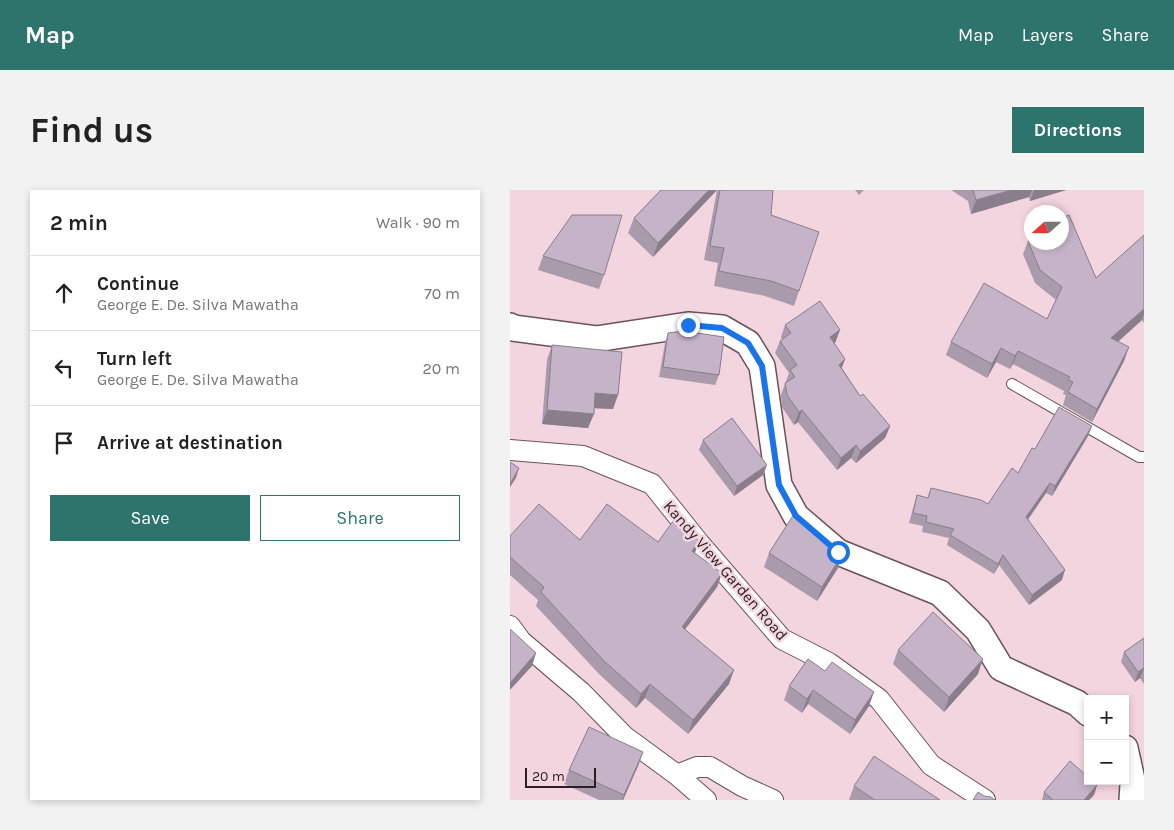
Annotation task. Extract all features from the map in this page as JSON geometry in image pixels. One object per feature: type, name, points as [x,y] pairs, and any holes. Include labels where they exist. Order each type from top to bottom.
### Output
[{"type":"street","points":[[510,326],[513,328],[596,339],[688,325],[722,328],[748,343],[762,366],[779,485],[796,516],[838,552],[940,593],[978,630],[1001,668],[1077,703],[1084,709]]},
{"type":"street","name":"Kandy View Garden Road","points":[[510,450],[583,456],[652,484],[700,544],[782,639],[829,663],[879,700],[932,765],[985,800]]},
{"type":"street","points":[[510,626],[521,641],[581,692],[624,736],[677,775],[706,800]]},
{"type":"street","points":[[1129,766],[1133,784],[1132,800]]},
{"type":"street","points":[[677,775],[697,767],[710,767],[742,786],[773,800]]},
{"type":"lane","points":[[1012,384],[1139,458],[1144,458]]},
{"type":"building","points":[[661,190],[709,190],[658,243],[634,218]]},
{"type":"building","points":[[720,190],[773,190],[771,215],[819,232],[799,291],[771,281],[719,271],[724,248],[710,246]]},
{"type":"building","points":[[973,190],[1012,190],[976,200]]},
{"type":"building","points":[[572,215],[622,215],[604,275],[543,256]]},
{"type":"building","points":[[1069,215],[1096,278],[1144,235],[1144,309],[1111,338],[1129,347],[1097,409],[1068,392],[1073,382],[1068,380],[1070,377],[1018,351],[1015,356],[1001,348],[992,364],[951,342],[984,283],[1047,319],[1062,287],[1040,270],[1032,250],[1069,250]]},
{"type":"building","points":[[820,301],[840,330],[830,337],[845,359],[839,365],[860,396],[863,394],[890,426],[860,451],[856,445],[841,458],[802,410],[799,412],[787,395],[785,383],[795,377],[790,370],[797,365],[780,341],[791,333],[785,325]]},
{"type":"building","points":[[684,331],[724,337],[719,375],[663,367],[668,333]]},
{"type":"building","points":[[552,345],[622,352],[618,395],[595,393],[594,414],[547,410]]},
{"type":"building","points":[[1059,407],[1092,426],[1055,486],[1050,483],[1026,517],[1065,570],[1032,595],[1003,555],[998,564],[950,535],[954,529],[926,522],[927,516],[913,513],[917,495],[928,498],[931,488],[981,500],[988,504],[1012,468],[1018,473],[1032,448],[1035,449]]},
{"type":"building","points":[[732,418],[767,465],[737,486],[703,440]]},
{"type":"building","points":[[510,462],[519,468],[510,484]]},
{"type":"building","points":[[539,504],[580,540],[607,504],[658,542],[676,517],[683,522],[699,541],[692,551],[722,573],[682,627],[734,670],[693,720],[650,684],[641,694],[604,661],[541,592],[544,587],[510,557],[510,536]]},
{"type":"building","points":[[794,514],[834,549],[843,553],[822,587],[769,553]]},
{"type":"building","points":[[933,612],[983,659],[949,697],[898,650]]},
{"type":"building","points":[[510,629],[536,653],[510,683]]},
{"type":"building","points":[[1144,638],[1144,668],[1138,672],[1124,652]]},
{"type":"building","points":[[808,659],[825,671],[832,662],[874,692],[855,720],[813,690],[807,699],[789,686]]},
{"type":"building","points":[[589,727],[643,752],[624,795],[569,770]]},
{"type":"building","points":[[874,756],[940,800],[875,800],[854,786]]},
{"type":"building","points":[[1070,761],[1084,773],[1084,785],[1097,785],[1084,800],[1051,800],[1044,792]]},
{"type":"building","points":[[978,792],[984,796],[995,800],[973,800]]},
{"type":"route","points":[[688,325],[722,328],[748,343],[762,366],[779,485],[796,516],[838,552]]}]
